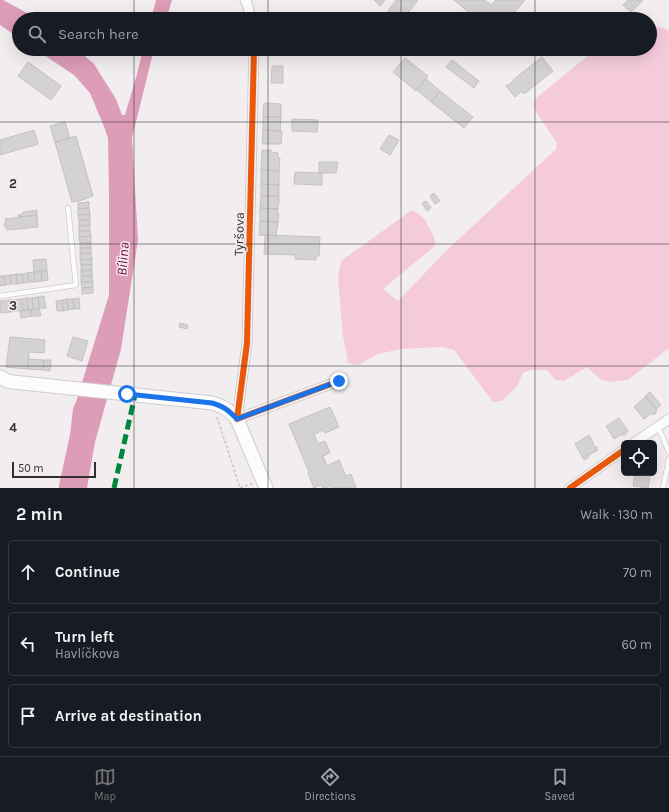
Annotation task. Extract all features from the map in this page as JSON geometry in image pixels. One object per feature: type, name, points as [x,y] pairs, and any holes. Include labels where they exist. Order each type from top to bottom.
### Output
[{"type":"main road","points":[[0,377],[7,381],[13,382],[212,403],[222,406],[230,411],[237,419],[261,485]]},
{"type":"street","points":[[246,1],[249,12]]},
{"type":"street","name":"Tyršova","points":[[237,419],[247,343],[254,56]]},
{"type":"street","points":[[237,419],[339,381]]},
{"type":"street","points":[[638,440],[669,419]]},
{"type":"street","points":[[570,488],[621,452]]},
{"type":"lane","points":[[0,296],[76,285],[68,208]]},
{"type":"lane","points":[[658,427],[669,452]]},
{"type":"lane","points":[[662,488],[669,459]]},
{"type":"path","points":[[217,416],[240,488],[261,485]]},
{"type":"shaded area","points":[[657,26],[669,30],[669,348],[628,380],[608,382],[600,379],[587,367],[564,381],[555,380],[547,370],[531,370],[523,373],[517,386],[502,401],[493,402],[454,350],[442,347],[402,349],[378,354],[358,365],[348,363],[343,336],[338,278],[341,261],[412,210],[424,218],[434,237],[436,245],[383,289],[398,301],[447,250],[556,149],[557,143],[534,109],[533,103],[536,98],[587,56],[657,56]]},
{"type":"water","points":[[0,0],[3,0],[25,12],[12,12],[12,33],[0,25]]},
{"type":"water","points":[[156,0],[172,0],[168,12],[153,12]]},
{"type":"water","name":"Bílina","points":[[46,56],[85,56],[94,64],[116,99],[122,115],[125,115],[141,56],[152,56],[132,138],[138,240],[121,349],[95,442],[87,488],[59,488],[70,435],[73,409],[109,295],[108,138],[90,93],[74,75]]},
{"type":"building","points":[[374,0],[385,0],[380,6]]},
{"type":"building","points":[[396,0],[418,0],[409,12],[388,11]]},
{"type":"building","points":[[454,0],[485,0],[491,5],[496,0],[525,0],[515,12],[469,12]]},
{"type":"building","points":[[628,0],[643,0],[631,12],[623,5]]},
{"type":"building","points":[[542,57],[553,71],[524,94],[522,91],[515,97],[506,86]]},
{"type":"building","points":[[405,58],[428,76],[416,91],[393,72]]},
{"type":"building","points":[[452,60],[479,81],[474,88],[446,67]]},
{"type":"building","points":[[28,62],[61,86],[51,100],[18,76]]},
{"type":"building","points":[[272,66],[283,66],[283,83],[271,83]]},
{"type":"building","points":[[426,79],[440,91],[431,102],[417,90]]},
{"type":"building","points":[[440,91],[473,117],[464,128],[431,102]]},
{"type":"building","points":[[264,103],[281,104],[281,117],[263,117]]},
{"type":"building","points":[[263,117],[281,117],[280,131],[263,130]]},
{"type":"building","points":[[292,119],[318,120],[317,132],[292,131]]},
{"type":"building","points":[[65,122],[70,138],[55,142],[50,126]]},
{"type":"building","points":[[34,130],[38,144],[0,155],[0,140]]},
{"type":"building","points":[[263,130],[282,131],[281,144],[262,144]]},
{"type":"building","points":[[389,135],[399,140],[390,155],[380,149]]},
{"type":"building","points":[[76,136],[93,196],[72,202],[55,142]]},
{"type":"building","points":[[262,150],[271,150],[271,152],[278,153],[278,158],[280,158],[279,171],[261,170]]},
{"type":"building","points":[[319,162],[338,162],[336,173],[319,173]]},
{"type":"building","points":[[261,170],[279,171],[279,185],[261,184]]},
{"type":"building","points":[[295,172],[322,173],[322,185],[294,184]]},
{"type":"building","points":[[261,184],[279,185],[279,196],[261,196]]},
{"type":"building","points":[[434,193],[440,201],[435,204],[430,196]]},
{"type":"building","points":[[261,196],[279,196],[278,209],[260,208]]},
{"type":"building","points":[[426,201],[431,208],[427,211],[422,203]]},
{"type":"building","points":[[89,202],[89,208],[78,209],[78,203]]},
{"type":"building","points":[[89,208],[90,214],[78,215],[78,209]]},
{"type":"building","points":[[260,208],[278,209],[278,222],[260,221]]},
{"type":"building","points":[[37,210],[37,215],[19,217],[18,215],[23,214],[23,212]]},
{"type":"building","points":[[90,214],[90,220],[79,220],[78,215]]},
{"type":"building","points":[[37,215],[38,227],[7,230],[4,226],[6,222],[5,219]]},
{"type":"building","points":[[79,220],[90,220],[90,225],[79,226]]},
{"type":"building","points":[[260,221],[278,222],[276,236],[259,235]]},
{"type":"building","points":[[90,225],[90,231],[79,231],[79,226]]},
{"type":"building","points":[[79,231],[90,231],[91,236],[79,237]]},
{"type":"building","points":[[265,235],[320,237],[319,256],[316,256],[316,260],[295,259],[295,255],[264,254]]},
{"type":"building","points":[[91,236],[91,242],[80,243],[79,237]]},
{"type":"building","points":[[91,242],[91,248],[80,248],[80,243]]},
{"type":"building","points":[[80,248],[91,248],[91,253],[80,254]]},
{"type":"building","points":[[91,253],[92,259],[80,260],[80,254]]},
{"type":"building","points":[[46,259],[47,270],[34,272],[33,260]]},
{"type":"building","points":[[92,259],[92,265],[81,265],[80,260]]},
{"type":"building","points":[[81,265],[92,265],[92,270],[81,271]]},
{"type":"building","points":[[47,270],[48,280],[42,281],[41,271]]},
{"type":"building","points":[[92,270],[92,276],[81,276],[81,271]]},
{"type":"building","points":[[34,272],[35,282],[29,282],[27,273]]},
{"type":"building","points":[[34,272],[41,272],[42,281],[35,282]]},
{"type":"building","points":[[27,273],[29,282],[23,283],[22,274]]},
{"type":"building","points":[[16,274],[17,284],[11,284],[10,275]]},
{"type":"building","points":[[16,274],[22,274],[23,283],[17,284]]},
{"type":"building","points":[[10,275],[11,284],[5,285],[4,276]]},
{"type":"building","points":[[0,276],[4,276],[5,285],[0,286]]},
{"type":"building","points":[[81,276],[92,276],[93,282],[81,282]]},
{"type":"building","points":[[81,282],[93,282],[93,287],[82,288]]},
{"type":"building","points":[[93,287],[93,293],[82,294],[82,288]]},
{"type":"building","points":[[44,296],[46,308],[39,308],[38,297]]},
{"type":"building","points":[[38,297],[39,308],[33,309],[32,298]]},
{"type":"building","points":[[27,298],[28,310],[23,310],[21,299]]},
{"type":"building","points":[[27,298],[32,298],[33,309],[28,310]]},
{"type":"building","points":[[79,298],[80,309],[74,309],[73,299]]},
{"type":"building","points":[[21,299],[23,310],[16,311],[15,300]]},
{"type":"building","points":[[67,299],[73,299],[74,309],[68,310]]},
{"type":"building","points":[[67,299],[68,310],[63,311],[62,300]]},
{"type":"building","points":[[9,300],[15,300],[16,311],[10,312]]},
{"type":"building","points":[[9,300],[10,312],[1,313],[0,301]]},
{"type":"building","points":[[62,300],[63,311],[57,311],[56,301]]},
{"type":"building","points":[[39,308],[41,316],[32,316],[31,310]]},
{"type":"building","points":[[31,310],[32,316],[21,318],[20,311]]},
{"type":"building","points":[[180,323],[188,325],[187,329],[179,327]]},
{"type":"building","points":[[10,337],[45,340],[44,353],[29,352],[28,369],[6,367]]},
{"type":"building","points":[[73,337],[88,341],[82,361],[67,356]]},
{"type":"building","points":[[28,359],[44,360],[43,370],[28,369]]},
{"type":"building","points":[[44,360],[51,360],[50,371],[43,370]]},
{"type":"building","points":[[650,392],[661,405],[656,409],[645,396]]},
{"type":"building","points":[[646,396],[657,410],[655,414],[650,414],[644,419],[634,407]]},
{"type":"building","points":[[330,407],[339,427],[325,433],[323,430],[314,434],[318,444],[325,441],[330,453],[323,456],[327,466],[339,460],[346,476],[351,474],[356,488],[333,488],[332,486],[323,488],[321,485],[314,488],[289,424]]},
{"type":"building","points":[[619,418],[628,431],[626,434],[620,435],[614,439],[606,426]]},
{"type":"building","points":[[589,435],[595,447],[597,447],[597,451],[584,460],[575,444]]},
{"type":"building","points":[[635,476],[650,476],[648,488],[633,486]]},
{"type":"marked path","points":[[114,488],[135,395]]},
{"type":"cycle path","points":[[254,56],[247,343],[237,419],[339,381]]},
{"type":"cycle path","points":[[570,488],[621,452]]},
{"type":"route","points":[[127,394],[212,403],[222,406],[230,411],[237,419],[339,381]]}]
